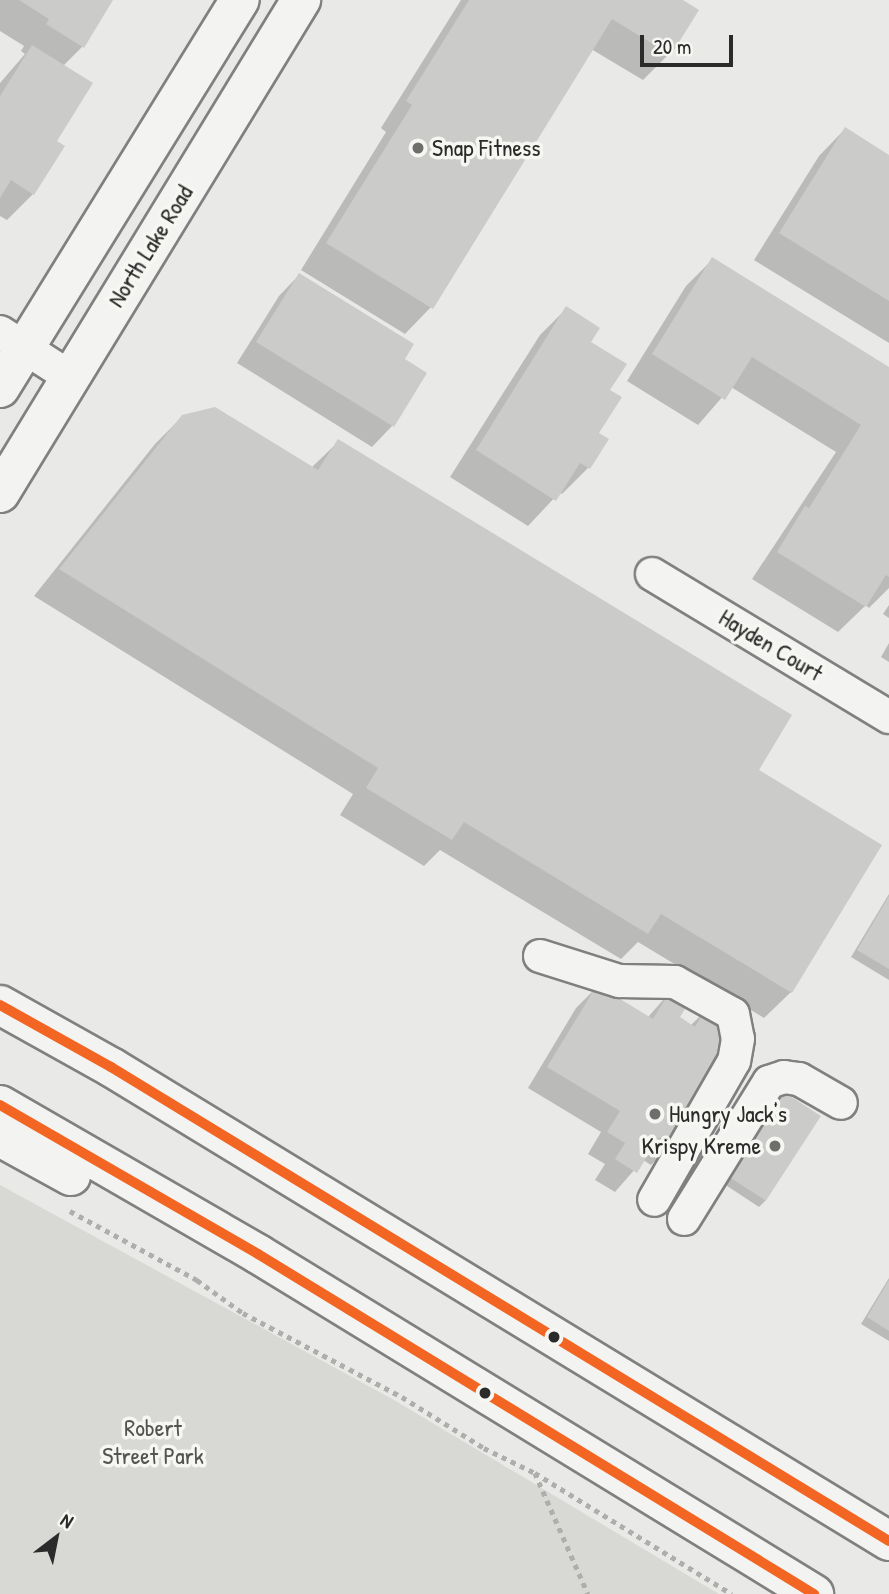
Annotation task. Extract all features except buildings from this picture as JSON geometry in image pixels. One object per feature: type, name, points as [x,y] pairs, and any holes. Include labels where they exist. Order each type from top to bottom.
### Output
[{"type":"main road","points":[[0,388],[12,340],[240,0]]},
{"type":"main road","name":"North Lake Road","points":[[0,493],[301,0]]},
{"type":"main road","points":[[0,1005],[111,1067],[889,1541]]},
{"type":"main road","points":[[0,1105],[258,1254],[814,1594]]},
{"type":"main road","points":[[0,1137],[188,1241],[258,1254]]},
{"type":"street","points":[[12,340],[70,377]]},
{"type":"street","name":"Hayden Court","points":[[652,574],[889,717]]},
{"type":"street","points":[[540,956],[619,981],[675,982],[733,1014],[738,1039],[734,1061],[654,1200]]},
{"type":"street","points":[[684,1219],[769,1082],[783,1077],[799,1079],[841,1103]]},
{"type":"path","points":[[61,1206],[176,1268],[256,1320],[402,1397],[484,1448],[535,1473],[732,1594]]},
{"type":"path","points":[[535,1473],[588,1594]]},
{"type":"green space","name":"Robert Street Park","points":[[0,1185],[394,1400],[719,1594],[0,1594]]},
{"type":"transit line","points":[[0,1005],[111,1067],[889,1541]]},
{"type":"transit line","points":[[0,1105],[258,1254],[814,1594]]},
{"type":"place","name":"Snap Fitness","points":[[418,148]]},
{"type":"place","name":"Hungry Jack's","points":[[655,1114]]},
{"type":"place","name":"Krispy Kreme","points":[[775,1146]]}]
